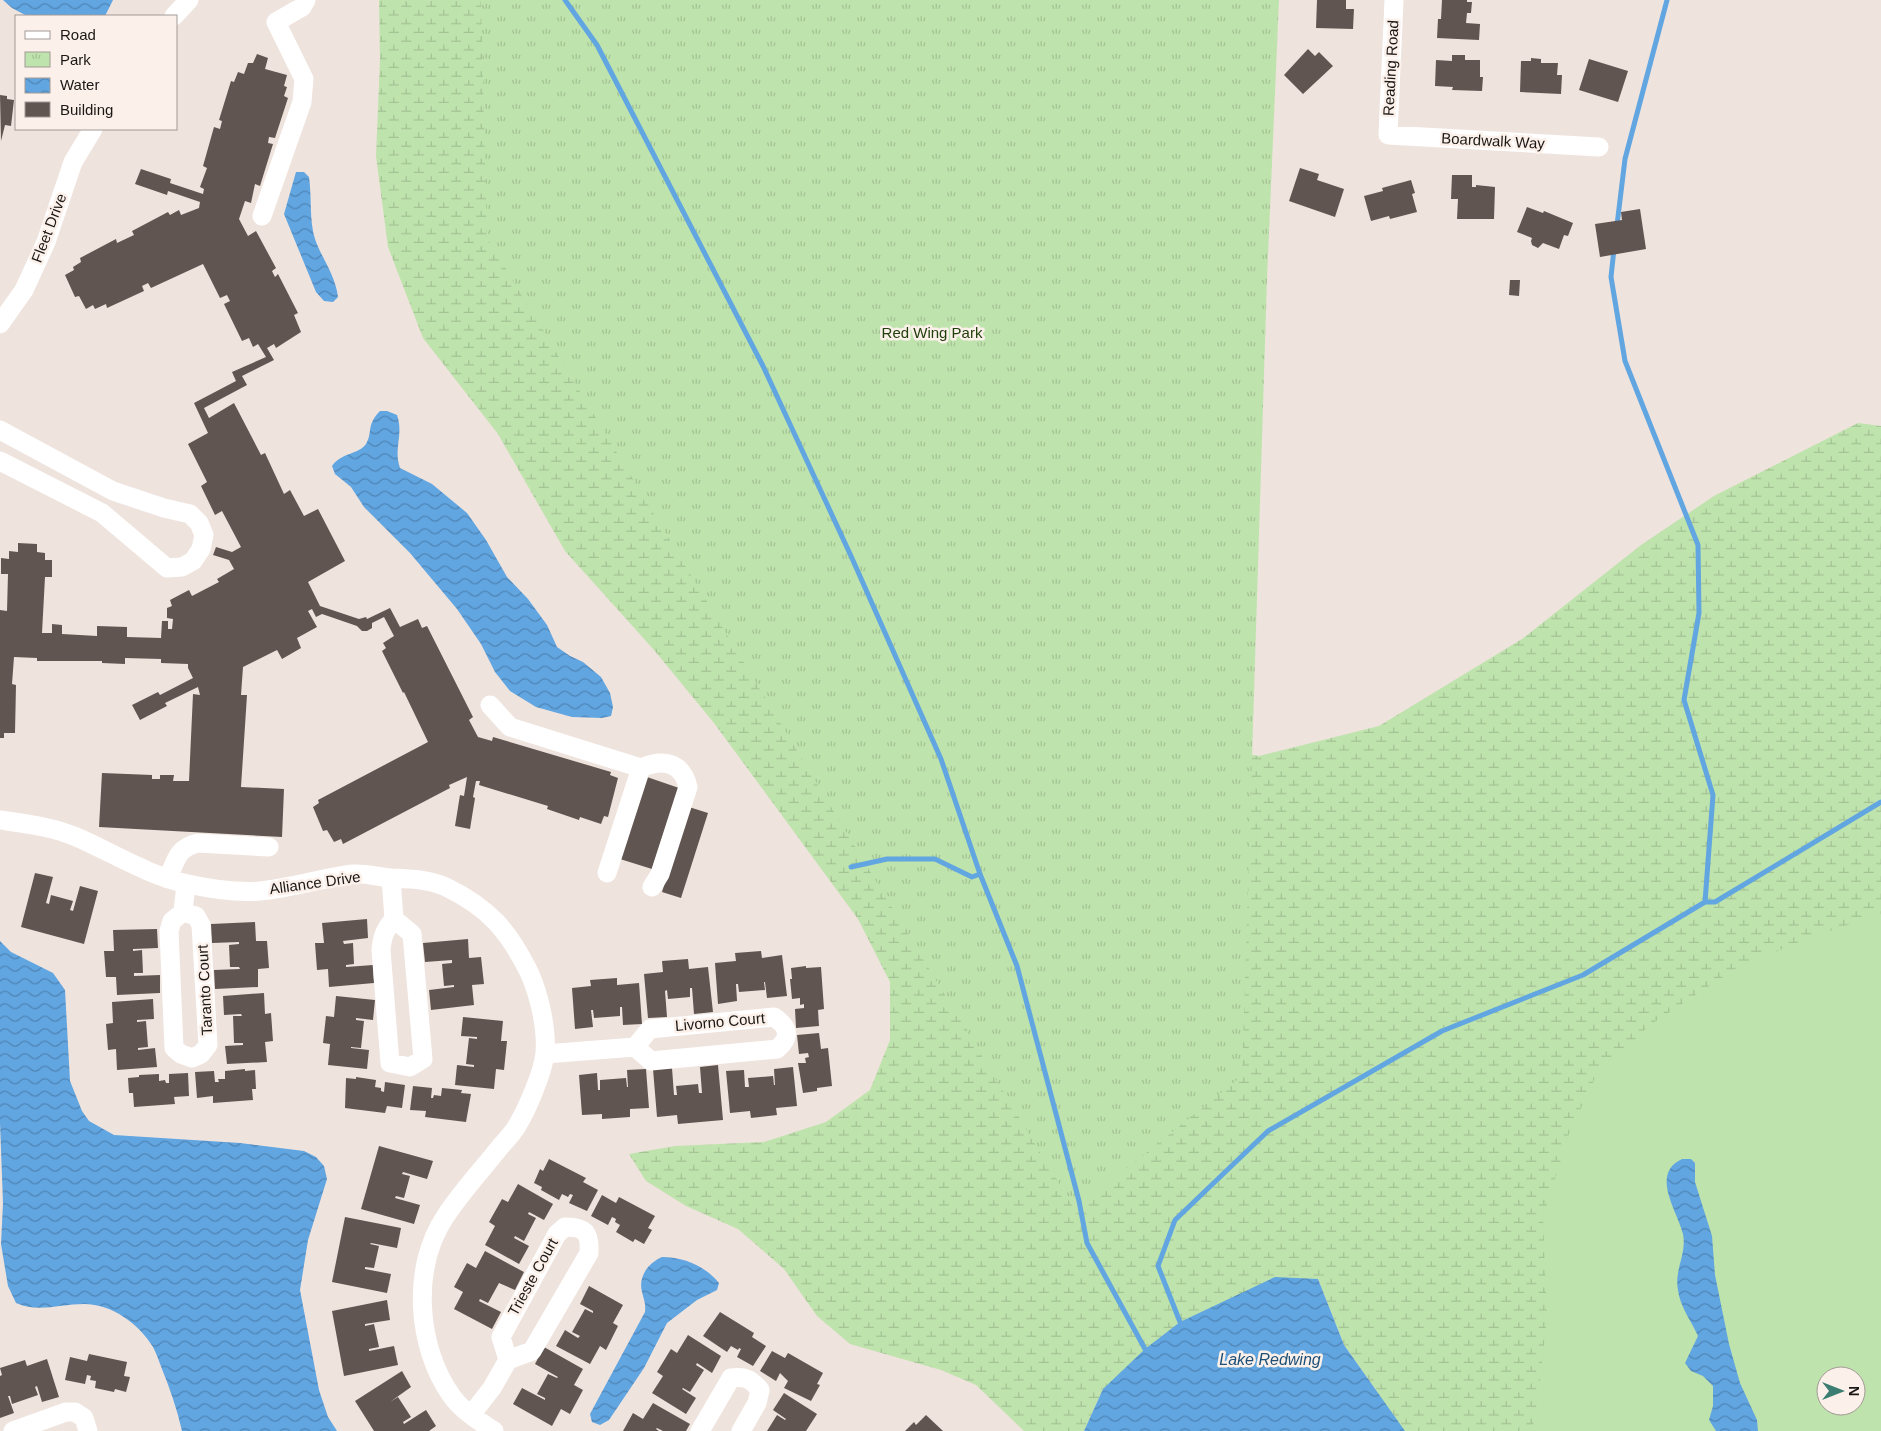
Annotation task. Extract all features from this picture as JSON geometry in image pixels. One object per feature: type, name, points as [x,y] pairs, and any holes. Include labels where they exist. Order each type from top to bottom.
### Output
[{"type":"street","points":[[175,15],[189,0]]},
{"type":"street","points":[[262,216],[302,102],[304,79],[276,22],[302,7],[306,0]]},
{"type":"street","name":"Reading Road","points":[[1388,135],[1394,0]]},
{"type":"street","name":"Fleet Drive","points":[[3,313],[24,290],[46,242],[73,162],[92,130]]},
{"type":"street","name":"Boardwalk Way","points":[[1388,135],[1599,146]]},
{"type":"street","points":[[0,430],[114,492],[190,514],[199,522],[204,535],[201,549],[193,561],[182,567],[167,568],[102,513],[0,461]]},
{"type":"street","points":[[490,704],[510,728],[641,768],[652,763],[668,763],[679,769],[688,787],[660,874],[652,886]]},
{"type":"street","points":[[608,873],[641,768]]},
{"type":"street","name":"Alliance Drive","points":[[0,820],[60,831],[177,881],[214,888],[257,891],[356,874],[411,878],[442,885],[486,910],[502,928],[515,946],[535,986],[543,1019],[545,1054],[536,1084],[517,1127],[444,1218],[432,1242],[424,1276],[421,1304],[428,1348],[452,1398],[494,1431]]},
{"type":"street","name":"Taranto Court","points":[[183,912],[177,881],[181,851],[188,846],[198,843],[269,847]]},
{"type":"street","points":[[391,878],[394,919],[387,927],[382,939],[381,950],[390,1063],[410,1067],[423,1059],[412,934],[394,919]]},
{"type":"street","name":"Taranto Court","points":[[183,912],[196,916],[202,925],[208,1045],[202,1054],[192,1058],[181,1054],[174,1048],[169,932],[172,920],[183,912]]},
{"type":"street","name":"Livorno Court","points":[[774,1017],[784,1023],[787,1031],[784,1043],[777,1049],[651,1060],[634,1047],[650,1029],[774,1017]]},
{"type":"street","points":[[545,1054],[634,1047]]},
{"type":"street","name":"Trieste Court","points":[[565,1227],[584,1230],[590,1239],[588,1253],[532,1351],[508,1360],[500,1337],[557,1234],[565,1227]]},
{"type":"street","points":[[472,1415],[492,1388],[508,1360]]},
{"type":"street","points":[[700,1431],[731,1378],[741,1376],[752,1380],[760,1390],[757,1403],[741,1431]]},
{"type":"street","points":[[13,1431],[66,1412],[74,1412],[84,1418],[88,1431]]},
{"type":"green space","points":[[379,0],[717,0],[1185,744],[1259,756],[1379,726],[1522,639],[1641,545],[1714,496],[1858,423],[1881,426],[1881,914],[1806,939],[1735,969],[1650,1025],[1595,1078],[1568,1136],[1543,1218],[1547,1317],[1536,1418],[1530,1431],[1405,1431],[1344,1345],[1318,1279],[1103,1389],[1084,1431],[1024,1431],[976,1385],[941,1370],[850,1344],[817,1316],[784,1269],[738,1229],[686,1206],[646,1181],[629,1154],[675,1146],[764,1142],[826,1122],[870,1090],[890,1040],[890,982],[858,919],[714,723],[654,650],[565,551],[498,434],[423,338],[388,247],[376,156],[380,59]]},
{"type":"green space","name":"Red Wing Park","points":[[481,0],[1279,0],[1267,279],[1242,1076],[1075,1210],[487,238]]},
{"type":"green space","points":[[1881,565],[1881,1431],[1369,1431],[1468,930]]},
{"type":"water","points":[[3,0],[113,0],[106,15],[25,15],[12,8]]},
{"type":"water","points":[[296,172],[304,172],[309,177],[313,232],[336,289],[338,297],[333,302],[324,301],[316,292],[284,214]]},
{"type":"water","points":[[380,411],[387,411],[397,415],[399,422],[398,461],[400,468],[432,484],[467,513],[486,540],[507,577],[528,599],[547,625],[557,647],[583,662],[601,677],[610,693],[613,707],[611,716],[602,718],[572,717],[536,707],[510,691],[495,672],[481,644],[457,609],[410,553],[364,507],[351,487],[335,474],[332,466],[336,461],[363,448],[366,444],[371,424]]},
{"type":"water","points":[[0,941],[11,952],[53,973],[65,990],[70,1081],[82,1111],[89,1121],[114,1135],[240,1143],[304,1151],[316,1157],[324,1166],[327,1179],[308,1240],[300,1290],[319,1390],[328,1417],[337,1431],[182,1431],[168,1384],[154,1350],[147,1339],[132,1323],[105,1307],[94,1305],[75,1304],[41,1308],[16,1303],[8,1286],[1,1244],[3,1203],[0,1123]]},
{"type":"water","points":[[1682,1159],[1691,1159],[1695,1163],[1695,1182],[1712,1236],[1715,1275],[1729,1344],[1740,1383],[1757,1420],[1758,1431],[1716,1431],[1709,1420],[1713,1406],[1713,1386],[1703,1376],[1691,1371],[1685,1363],[1698,1336],[1683,1308],[1679,1296],[1677,1283],[1684,1241],[1668,1193],[1667,1183],[1668,1174],[1673,1166]]},
{"type":"water","points":[[662,1257],[686,1261],[701,1267],[719,1283],[717,1290],[697,1300],[667,1323],[644,1368],[609,1420],[600,1425],[592,1422],[590,1414],[645,1312],[641,1281],[645,1271],[652,1263]]},
{"type":"water","name":"Lake Redwing","points":[[1275,1277],[1318,1279],[1344,1345],[1405,1431],[1084,1431],[1103,1389],[1145,1349],[1180,1322]]},
{"type":"building","points":[[1317,0],[1346,0],[1346,9],[1354,9],[1353,29],[1316,28]]},
{"type":"building","points":[[1442,0],[1467,0],[1467,2],[1472,2],[1471,13],[1467,13],[1466,23],[1480,24],[1479,40],[1437,38]]},
{"type":"building","points":[[1308,49],[1315,56],[1319,52],[1333,66],[1303,94],[1284,75]]},
{"type":"building","points":[[257,54],[268,58],[265,69],[287,75],[284,86],[287,87],[284,96],[288,98],[275,138],[269,137],[268,143],[273,144],[260,186],[255,184],[251,203],[245,201],[239,219],[248,236],[256,231],[276,268],[272,271],[275,277],[278,274],[298,313],[294,315],[301,332],[276,348],[274,344],[267,348],[274,360],[242,376],[247,385],[204,408],[209,418],[234,403],[261,455],[265,453],[284,494],[290,490],[304,516],[318,509],[345,561],[308,582],[320,606],[359,619],[366,617],[367,619],[390,608],[400,627],[418,619],[422,628],[427,626],[473,717],[469,720],[478,737],[492,741],[493,737],[611,772],[610,775],[618,778],[608,817],[604,816],[601,824],[580,817],[579,820],[547,809],[548,806],[479,785],[480,781],[476,781],[470,829],[455,826],[460,795],[464,796],[467,777],[449,785],[450,788],[343,844],[341,839],[334,842],[327,830],[323,831],[313,807],[319,803],[318,800],[428,742],[382,651],[386,648],[383,643],[394,636],[384,617],[372,623],[372,628],[362,631],[357,626],[322,614],[316,617],[312,609],[308,611],[317,627],[297,638],[301,648],[282,659],[277,650],[243,667],[241,695],[247,695],[241,787],[284,789],[282,837],[99,827],[102,773],[152,775],[152,779],[160,779],[160,775],[174,775],[173,781],[189,781],[193,694],[200,695],[198,687],[165,703],[167,706],[140,720],[132,705],[158,692],[160,695],[193,678],[188,664],[161,663],[161,659],[125,658],[125,664],[102,663],[102,661],[37,661],[37,658],[14,657],[12,684],[16,685],[15,733],[4,733],[4,738],[0,738],[0,610],[7,611],[8,574],[1,574],[1,558],[9,559],[9,551],[18,552],[18,543],[37,544],[37,552],[45,553],[45,560],[52,560],[52,577],[45,577],[42,633],[52,633],[52,624],[62,625],[62,634],[97,636],[97,626],[127,627],[127,637],[161,638],[162,621],[168,621],[168,629],[172,629],[173,619],[167,618],[167,608],[172,606],[170,600],[189,590],[192,596],[219,582],[217,579],[234,569],[229,560],[213,555],[216,547],[232,552],[241,547],[222,511],[215,515],[201,486],[207,482],[188,444],[208,433],[194,403],[236,381],[232,372],[266,357],[258,344],[253,347],[249,338],[242,341],[224,304],[230,301],[227,295],[220,298],[203,264],[151,288],[148,283],[142,286],[144,291],[107,308],[106,304],[95,309],[93,305],[86,309],[79,296],[75,297],[65,275],[74,270],[73,267],[81,262],[80,258],[116,239],[117,243],[134,235],[132,231],[168,212],[170,215],[179,210],[181,215],[199,208],[200,202],[168,191],[167,195],[135,184],[141,169],[171,179],[170,183],[203,194],[204,189],[200,187],[207,168],[203,166],[214,127],[220,129],[222,121],[219,120],[231,81],[234,82],[238,72],[244,74],[248,63],[253,63]]},
{"type":"building","points":[[1452,55],[1465,55],[1465,60],[1480,60],[1480,77],[1483,77],[1482,91],[1452,90],[1453,87],[1435,86],[1436,60],[1452,61]]},
{"type":"building","points":[[1531,58],[1541,59],[1541,63],[1558,63],[1557,75],[1562,75],[1561,94],[1520,92],[1521,61],[1531,61]]},
{"type":"building","points":[[1589,59],[1628,71],[1618,102],[1579,90]]},
{"type":"building","points":[[0,95],[14,100],[11,126],[5,125],[1,141]]},
{"type":"building","points":[[1300,168],[1319,174],[1317,180],[1344,189],[1335,217],[1289,201]]},
{"type":"building","points":[[1452,175],[1472,175],[1472,187],[1476,187],[1476,185],[1495,187],[1494,219],[1457,219],[1458,199],[1451,199]]},
{"type":"building","points":[[1411,180],[1415,193],[1412,194],[1417,212],[1390,219],[1389,216],[1371,221],[1364,196],[1383,191],[1382,188]]},
{"type":"building","points":[[1527,207],[1543,213],[1544,211],[1573,223],[1568,236],[1564,235],[1559,249],[1543,243],[1538,248],[1532,245],[1532,238],[1517,232]]},
{"type":"building","points":[[1640,209],[1646,249],[1600,257],[1595,224],[1622,220],[1621,212]]},
{"type":"building","points":[[1510,280],[1520,280],[1519,296],[1509,295]]},
{"type":"building","points":[[647,777],[679,788],[652,869],[620,859]]},
{"type":"building","points":[[689,807],[708,813],[681,898],[662,892]]},
{"type":"building","points":[[35,873],[53,877],[46,903],[49,904],[51,895],[73,901],[70,910],[73,911],[80,886],[98,891],[84,944],[21,927]]},
{"type":"building","points":[[367,919],[368,938],[343,941],[344,944],[353,943],[354,964],[346,965],[346,967],[373,965],[374,983],[329,987],[328,969],[317,970],[315,943],[324,943],[322,923]]},
{"type":"building","points":[[255,922],[256,941],[267,941],[269,968],[258,969],[258,987],[215,989],[214,970],[240,969],[239,967],[230,967],[229,945],[239,944],[239,942],[212,943],[211,924]]},
{"type":"building","points":[[157,929],[158,948],[133,949],[133,951],[142,950],[143,973],[134,973],[134,976],[160,975],[160,993],[117,995],[116,977],[106,977],[104,951],[114,951],[113,930]]},
{"type":"building","points":[[468,939],[469,958],[481,957],[484,984],[472,985],[474,1005],[431,1010],[429,990],[454,987],[454,985],[444,986],[442,964],[452,963],[452,960],[425,962],[423,943]]},
{"type":"building","points":[[761,951],[762,958],[782,955],[787,996],[767,998],[765,982],[765,990],[739,992],[738,984],[736,984],[737,1001],[718,1004],[715,963],[736,961],[735,953]]},
{"type":"building","points":[[688,959],[689,969],[708,967],[713,1012],[694,1014],[692,988],[690,988],[690,997],[668,999],[667,990],[665,991],[667,1017],[648,1018],[644,974],[663,972],[662,961]]},
{"type":"building","points":[[806,966],[806,968],[821,967],[824,1009],[818,1010],[819,1026],[796,1028],[795,1009],[804,1008],[804,1004],[800,1005],[800,998],[792,999],[791,968]]},
{"type":"building","points":[[617,978],[617,985],[639,983],[642,1024],[623,1025],[622,1007],[620,1007],[620,1016],[594,1018],[593,1010],[591,1010],[593,1027],[575,1029],[572,988],[591,986],[590,980]]},
{"type":"building","points":[[264,993],[265,1014],[271,1013],[273,1041],[265,1042],[267,1062],[227,1064],[225,1046],[243,1045],[243,1043],[234,1043],[233,1016],[242,1016],[241,1014],[224,1015],[223,996]]},
{"type":"building","points":[[336,996],[375,1000],[373,1020],[356,1018],[356,1020],[364,1021],[361,1048],[351,1047],[369,1050],[367,1069],[328,1065],[330,1044],[323,1043],[326,1016],[334,1017]]},
{"type":"building","points":[[153,999],[154,1019],[137,1020],[137,1022],[146,1021],[148,1047],[138,1048],[138,1050],[155,1048],[157,1067],[117,1070],[116,1049],[108,1050],[106,1024],[113,1023],[112,1002]]},
{"type":"building","points":[[463,1017],[503,1021],[501,1041],[507,1041],[504,1070],[496,1069],[494,1089],[455,1085],[457,1065],[474,1067],[474,1065],[466,1064],[469,1038],[477,1039],[477,1037],[461,1036]]},
{"type":"building","points":[[819,1033],[821,1049],[828,1048],[832,1086],[817,1088],[817,1091],[803,1093],[798,1063],[806,1063],[805,1058],[809,1057],[808,1053],[799,1054],[797,1035]]},
{"type":"building","points":[[718,1065],[723,1120],[678,1124],[677,1115],[657,1117],[653,1069],[672,1068],[674,1095],[677,1095],[676,1086],[698,1084],[699,1093],[702,1093],[700,1067]]},
{"type":"building","points":[[793,1067],[797,1106],[776,1108],[777,1115],[751,1118],[750,1111],[730,1113],[726,1071],[744,1070],[745,1087],[749,1087],[748,1078],[773,1076],[775,1085],[774,1069]]},
{"type":"building","points":[[245,1069],[245,1071],[255,1070],[256,1089],[252,1089],[253,1100],[213,1103],[213,1096],[197,1098],[195,1072],[214,1071],[215,1082],[219,1082],[218,1079],[225,1079],[225,1071]]},
{"type":"building","points":[[646,1069],[649,1108],[630,1109],[630,1117],[602,1119],[602,1114],[582,1115],[579,1075],[597,1073],[598,1090],[600,1090],[600,1080],[626,1078],[628,1087],[627,1070]]},
{"type":"building","points":[[188,1073],[189,1096],[174,1097],[175,1104],[134,1107],[133,1093],[129,1093],[128,1078],[139,1077],[139,1075],[159,1074],[159,1081],[165,1080],[166,1083],[169,1083],[169,1074]]},
{"type":"building","points":[[356,1077],[376,1080],[375,1087],[381,1088],[381,1091],[384,1092],[385,1082],[405,1085],[402,1108],[387,1106],[385,1113],[345,1108],[346,1078],[356,1079]]},
{"type":"building","points":[[413,1086],[432,1088],[431,1098],[434,1095],[441,1096],[442,1088],[462,1090],[461,1093],[471,1094],[466,1122],[425,1117],[426,1111],[410,1110]]},
{"type":"building","points":[[379,1146],[433,1161],[427,1179],[403,1172],[402,1174],[410,1176],[404,1198],[396,1196],[395,1198],[420,1205],[414,1224],[361,1209]]},
{"type":"building","points":[[549,1159],[586,1178],[583,1182],[598,1190],[587,1211],[569,1203],[573,1195],[570,1194],[568,1197],[562,1194],[559,1200],[541,1190],[542,1187],[534,1183],[540,1169],[543,1171]]},
{"type":"building","points":[[518,1184],[553,1204],[544,1220],[529,1212],[528,1214],[536,1218],[524,1241],[515,1236],[514,1238],[529,1246],[519,1264],[485,1245],[495,1226],[489,1222],[502,1199],[508,1202]]},
{"type":"building","points":[[602,1195],[616,1203],[619,1197],[655,1216],[648,1228],[652,1230],[644,1244],[635,1239],[633,1242],[616,1232],[620,1225],[615,1222],[616,1219],[612,1217],[608,1225],[591,1216]]},
{"type":"building","points":[[345,1217],[401,1228],[397,1248],[370,1244],[379,1246],[374,1268],[365,1267],[365,1269],[391,1274],[387,1293],[332,1282]]},
{"type":"building","points":[[485,1251],[524,1272],[515,1290],[499,1283],[488,1303],[480,1299],[479,1301],[501,1312],[492,1329],[454,1309],[463,1292],[454,1287],[467,1263],[476,1268]]},
{"type":"building","points":[[589,1286],[623,1305],[613,1323],[618,1326],[606,1350],[600,1346],[590,1364],[556,1346],[565,1330],[578,1338],[580,1336],[572,1332],[585,1309],[593,1313],[593,1311],[580,1304]]},
{"type":"building","points":[[387,1300],[390,1320],[365,1324],[365,1326],[374,1324],[379,1347],[369,1349],[369,1351],[394,1346],[398,1365],[344,1376],[332,1311]]},
{"type":"building","points":[[720,1312],[754,1333],[752,1337],[766,1346],[753,1366],[737,1357],[741,1349],[739,1348],[738,1350],[731,1346],[727,1352],[703,1336]]},
{"type":"building","points":[[688,1335],[721,1356],[712,1373],[697,1363],[696,1365],[704,1370],[690,1392],[682,1389],[696,1398],[686,1414],[652,1393],[663,1376],[657,1372],[671,1349],[677,1353]]},
{"type":"building","points":[[544,1347],[583,1369],[574,1385],[583,1390],[570,1414],[561,1409],[552,1426],[513,1404],[522,1388],[545,1400],[545,1398],[537,1394],[548,1374],[558,1377],[535,1364]]},
{"type":"building","points":[[772,1351],[785,1358],[788,1353],[823,1373],[817,1384],[820,1385],[811,1401],[784,1388],[788,1381],[780,1373],[776,1381],[760,1371]]},
{"type":"building","points":[[89,1354],[127,1362],[124,1376],[130,1377],[126,1392],[115,1389],[114,1392],[95,1388],[96,1381],[90,1380],[91,1376],[87,1375],[85,1384],[65,1380],[70,1357],[87,1361]]},
{"type":"building","points":[[47,1359],[59,1397],[42,1402],[37,1386],[35,1387],[38,1395],[12,1404],[10,1396],[8,1396],[14,1413],[0,1418],[0,1376],[2,1375],[0,1368],[25,1360],[27,1366]]},
{"type":"building","points":[[402,1371],[411,1387],[390,1402],[398,1397],[411,1417],[403,1422],[404,1424],[426,1410],[436,1426],[429,1431],[374,1431],[355,1401]]},
{"type":"building","points":[[784,1393],[817,1414],[806,1431],[767,1431],[777,1415],[786,1419],[773,1410]]},
{"type":"building","points":[[653,1403],[690,1424],[686,1431],[663,1431],[657,1428],[659,1431],[623,1431],[633,1413],[643,1419]]},
{"type":"building","points":[[926,1415],[943,1431],[905,1431],[914,1422],[916,1425]]},
{"type":"waterway","points":[[565,0],[597,45],[763,366],[851,556],[941,759],[980,874],[1017,966],[1079,1201],[1087,1243],[1145,1349]]},
{"type":"waterway","points":[[1617,225],[1625,159],[1667,0]]},
{"type":"waterway","points":[[1614,249],[1611,277],[1625,361],[1698,545],[1699,613],[1684,700],[1713,795],[1705,902]]},
{"type":"waterway","points":[[1180,1322],[1158,1266],[1175,1220],[1268,1131],[1442,1031],[1583,975],[1705,902],[1715,902],[1881,802]]},
{"type":"waterway","points":[[851,867],[887,859],[935,859],[972,877],[980,874]]}]
